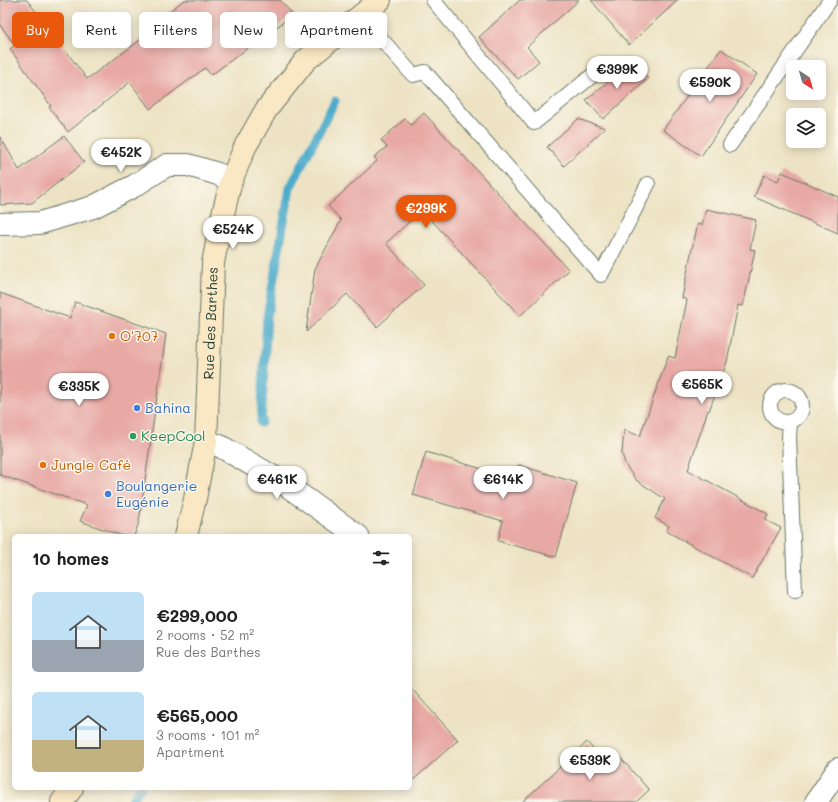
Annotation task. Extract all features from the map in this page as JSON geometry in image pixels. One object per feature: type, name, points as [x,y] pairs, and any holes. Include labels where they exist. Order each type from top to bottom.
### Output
[{"type":"street","name":"Rue des Barthes","points":[[364,12],[380,0]]},
{"type":"street","name":"Rue des Barthes","points":[[186,534],[206,441],[213,263],[231,181],[245,147],[266,110],[306,60],[320,48]]},
{"type":"street","points":[[0,224],[40,223],[93,207],[134,186],[167,165],[188,165],[218,174],[231,181]]},
{"type":"street","points":[[206,441],[220,446],[282,482],[355,534]]},
{"type":"street","points":[[816,802],[838,769]]},
{"type":"lane","points":[[433,0],[534,123],[604,66]]},
{"type":"lane","points":[[730,145],[830,0]]},
{"type":"lane","points":[[387,46],[413,75],[425,72],[601,275],[648,184]]},
{"type":"lane","points":[[790,422],[789,437],[795,591]]},
{"type":"building","points":[[0,0],[27,0],[36,12],[12,12],[12,41],[0,25]]},
{"type":"building","points":[[184,0],[280,0],[290,12],[285,12],[285,21],[277,27],[277,12],[220,12],[220,48],[248,48],[211,75],[205,68],[150,109],[130,82],[68,132],[49,107],[51,106],[10,49],[12,47],[63,48],[87,79],[139,41],[139,48],[212,48],[212,12],[169,12]]},
{"type":"building","points":[[520,0],[579,0],[527,47],[539,61],[518,79],[479,37]]},
{"type":"building","points":[[591,0],[678,0],[629,45]]},
{"type":"building","points":[[721,49],[757,74],[701,156],[663,130]]},
{"type":"building","points":[[633,61],[648,79],[603,119],[586,100]]},
{"type":"building","points":[[424,113],[569,270],[520,316],[422,210],[386,243],[424,285],[377,327],[347,294],[306,332],[315,269],[341,220],[328,206],[377,161],[374,157],[387,147],[381,140],[405,119],[411,125]]},
{"type":"building","points":[[578,119],[605,128],[564,166],[547,147]]},
{"type":"building","points":[[0,136],[19,170],[64,136],[84,162],[32,203],[0,205]]},
{"type":"building","points":[[782,172],[838,197],[838,233],[754,197],[764,175],[778,181]]},
{"type":"building","points":[[706,209],[756,220],[750,249],[755,250],[743,306],[738,305],[727,362],[709,411],[708,410],[688,470],[768,514],[765,520],[781,528],[752,578],[666,531],[669,526],[655,518],[665,499],[636,480],[626,466],[622,454],[624,430],[640,436],[668,356],[675,358],[687,300],[682,298],[691,253],[698,224],[702,225]]},
{"type":"building","points":[[0,293],[70,318],[75,302],[166,334],[139,522],[135,534],[117,534],[80,521],[87,505],[0,475]]},
{"type":"building","points":[[426,452],[515,479],[519,465],[577,483],[556,557],[498,541],[503,521],[413,495]]},
{"type":"building","points":[[412,689],[458,740],[412,781]]},
{"type":"building","points":[[587,742],[607,765],[618,755],[649,790],[636,802],[522,802]]},
{"type":"waterway","points":[[261,423],[267,317],[290,188],[335,101]]},
{"type":"waterway","points":[[131,802],[139,790]]},
{"type":"place","name":"O'707","points":[[112,336]]},
{"type":"place","name":"Bahina","points":[[137,408]]},
{"type":"place","name":"KeepCool","points":[[133,436]]},
{"type":"place","name":"Jungle Café","points":[[43,465]]},
{"type":"place","name":"Boulangerie Eugénie","points":[[108,494]]}]
